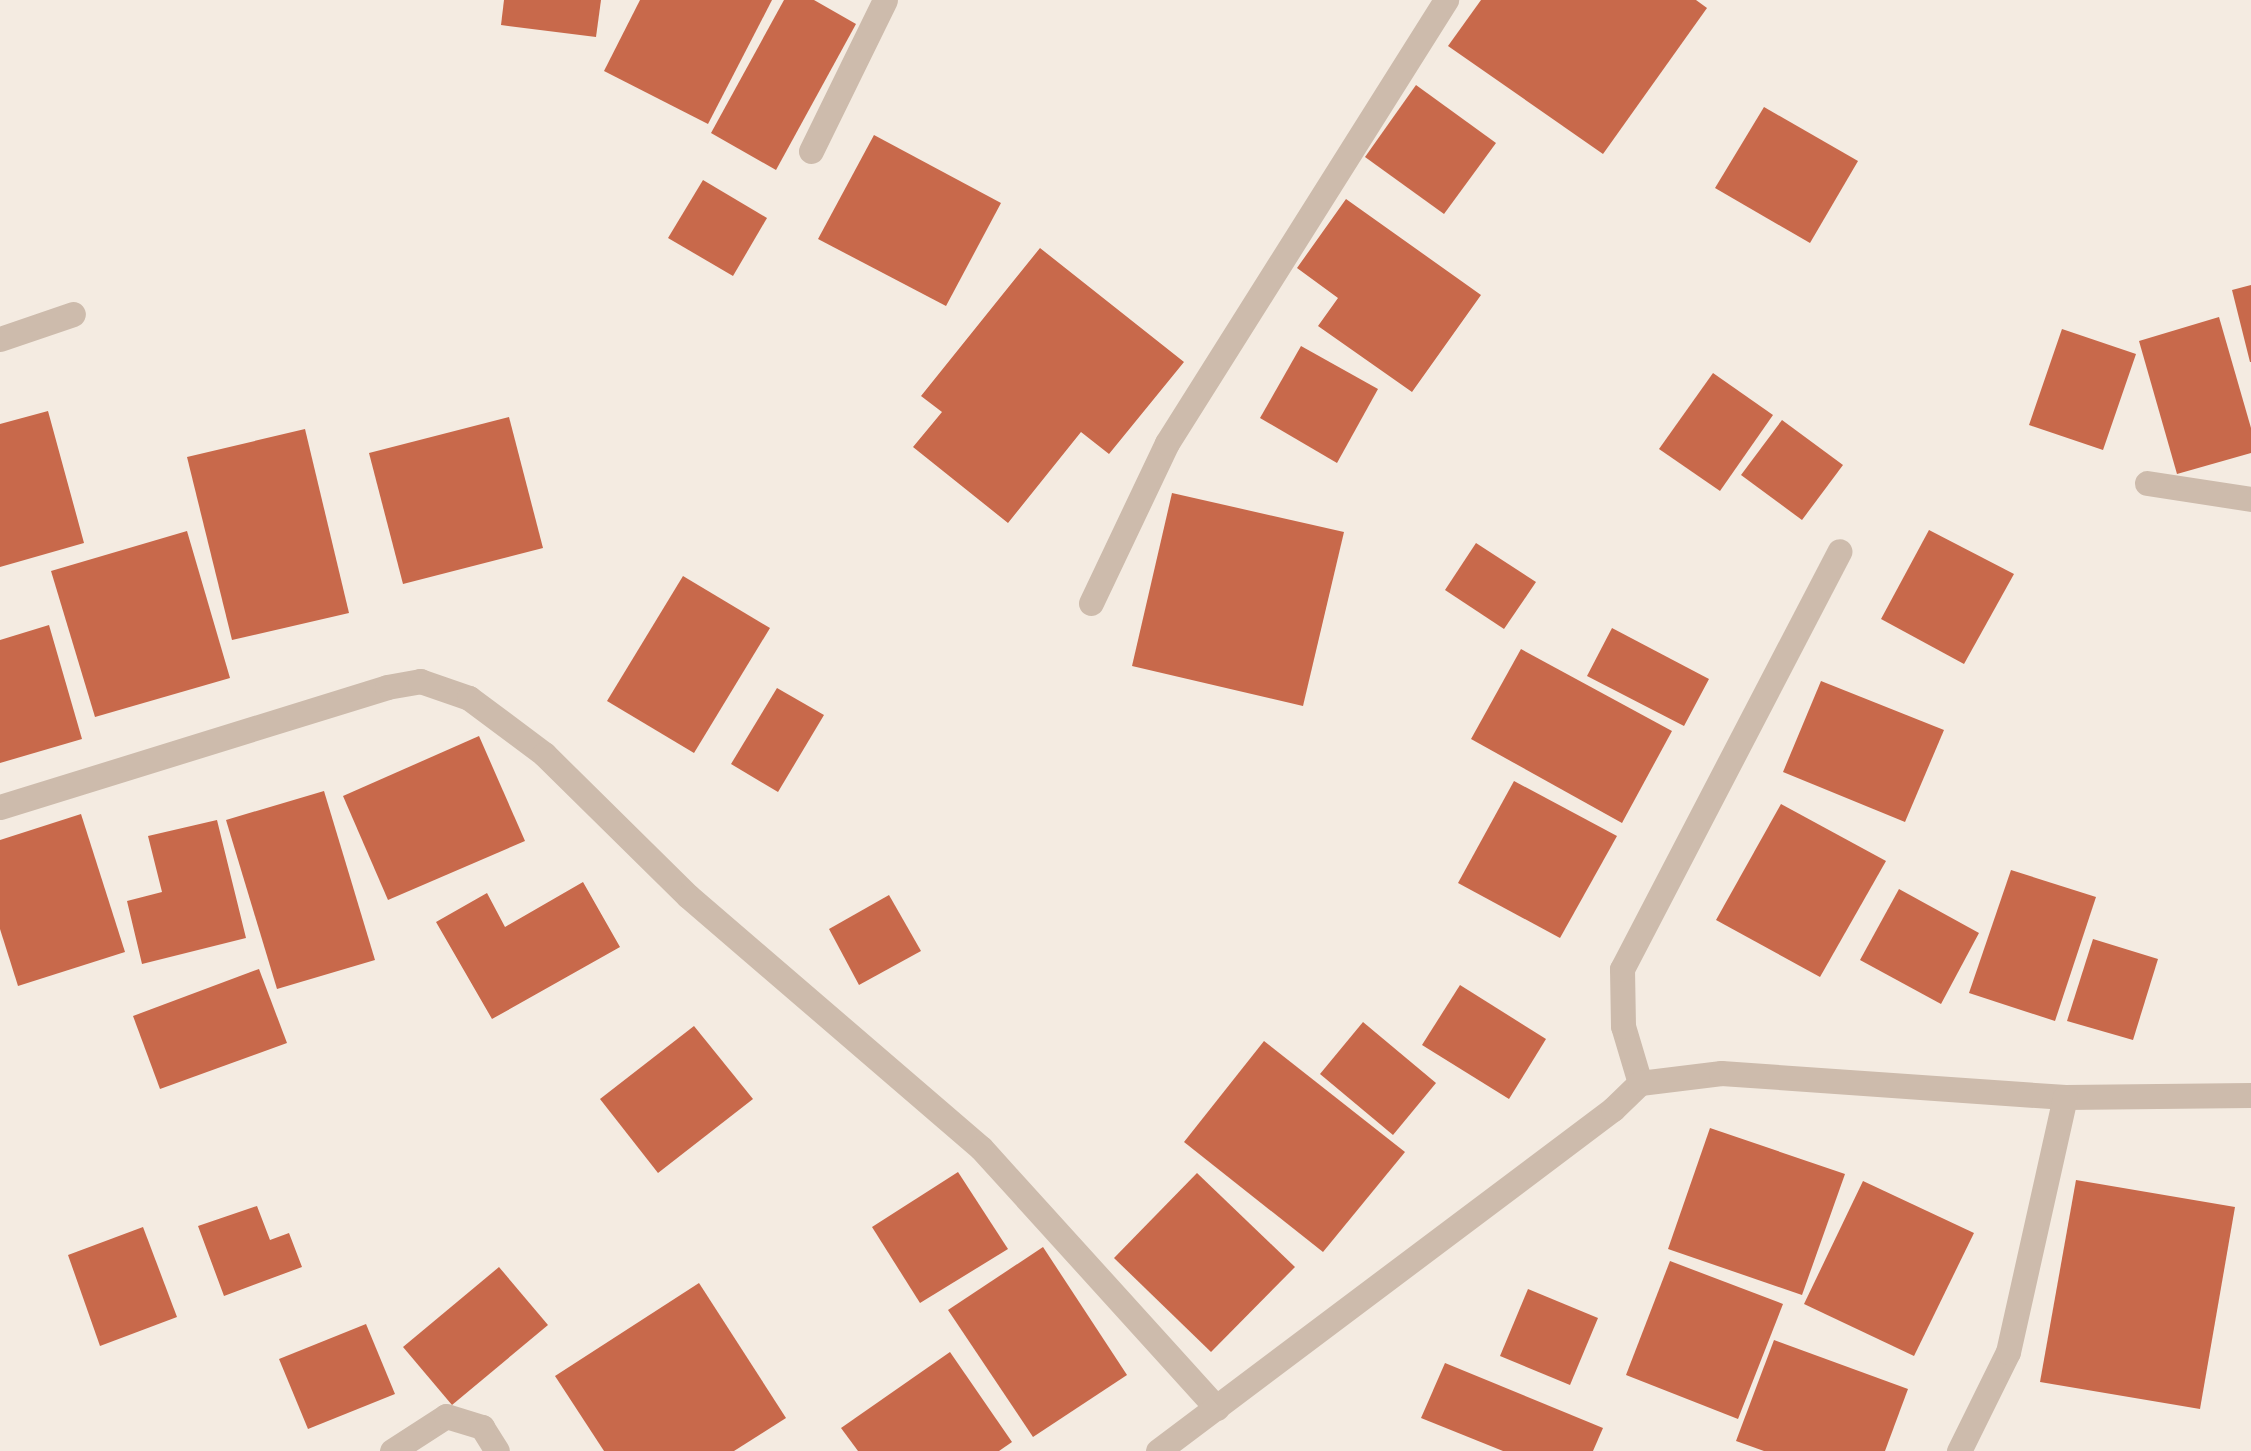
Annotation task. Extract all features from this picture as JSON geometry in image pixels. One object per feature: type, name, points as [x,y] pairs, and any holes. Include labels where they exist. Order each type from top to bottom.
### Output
[{"type":"street","points":[[811,150],[886,0]]},
{"type":"street","points":[[1091,602],[1167,443],[1446,0]]},
{"type":"street","points":[[0,339],[73,314]]},
{"type":"street","points":[[2147,483],[2251,500]]},
{"type":"street","points":[[1640,1083],[1622,1026],[1622,969],[1840,551]]},
{"type":"street","points":[[0,806],[387,686],[420,681],[458,692],[544,754],[688,896],[981,1148],[1217,1408]]},
{"type":"street","points":[[1158,1451],[1613,1109],[1640,1083],[1721,1073],[2065,1098],[2251,1095]]},
{"type":"street","points":[[1960,1451],[2008,1352],[2065,1098]]},
{"type":"street","points":[[392,1451],[446,1416],[482,1426],[497,1451]]},
{"type":"building","points":[[504,0],[601,0],[596,37],[501,25]]},
{"type":"building","points":[[640,0],[772,0],[708,124],[604,71]]},
{"type":"building","points":[[784,0],[814,0],[856,24],[776,170],[711,133]]},
{"type":"building","points":[[1481,0],[1696,0],[1707,8],[1603,154],[1448,46]]},
{"type":"building","points":[[1416,85],[1496,143],[1444,214],[1365,157]]},
{"type":"building","points":[[1764,107],[1858,161],[1810,243],[1715,188]]},
{"type":"building","points":[[874,135],[1001,203],[946,306],[818,239]]},
{"type":"building","points":[[703,180],[767,218],[733,276],[668,238]]},
{"type":"building","points":[[1346,199],[1481,295],[1412,392],[1318,326],[1338,298],[1297,268]]},
{"type":"building","points":[[1040,248],[1184,362],[1109,454],[1081,432],[1008,523],[913,447],[942,412],[921,396]]},
{"type":"building","points":[[2251,285],[2251,362],[2250,362],[2232,290]]},
{"type":"building","points":[[2219,317],[2251,428],[2251,453],[2177,474],[2139,341]]},
{"type":"building","points":[[2062,329],[2136,354],[2103,450],[2029,425]]},
{"type":"building","points":[[1301,346],[1378,389],[1337,463],[1260,418]]},
{"type":"building","points":[[1713,373],[1773,415],[1720,491],[1659,449]]},
{"type":"building","points":[[48,411],[84,543],[0,567],[0,424]]},
{"type":"building","points":[[509,417],[543,548],[403,584],[369,453]]},
{"type":"building","points":[[1782,420],[1843,465],[1802,520],[1741,475]]},
{"type":"building","points":[[305,429],[349,613],[232,640],[187,457]]},
{"type":"building","points":[[1172,493],[1344,532],[1303,706],[1132,666]]},
{"type":"building","points":[[1929,530],[2014,574],[1964,664],[1881,619]]},
{"type":"building","points":[[187,531],[230,678],[95,717],[51,571]]},
{"type":"building","points":[[1476,543],[1536,582],[1504,629],[1445,590]]},
{"type":"building","points":[[683,576],[770,628],[694,753],[607,701]]},
{"type":"building","points":[[49,625],[82,739],[0,763],[0,640]]},
{"type":"building","points":[[1612,628],[1709,679],[1684,726],[1587,676]]},
{"type":"building","points":[[1521,649],[1672,731],[1622,823],[1471,739]]},
{"type":"building","points":[[1821,681],[1944,730],[1905,822],[1783,772]]},
{"type":"building","points":[[777,688],[824,715],[778,792],[731,764]]},
{"type":"building","points":[[479,736],[525,841],[388,900],[343,796]]},
{"type":"building","points":[[1514,781],[1617,836],[1560,938],[1458,883]]},
{"type":"building","points":[[324,791],[375,960],[277,989],[226,820]]},
{"type":"building","points":[[1781,804],[1886,861],[1820,977],[1716,920]]},
{"type":"building","points":[[81,814],[125,952],[18,986],[0,929],[0,840]]},
{"type":"building","points":[[217,820],[246,938],[142,964],[127,901],[162,892],[148,836]]},
{"type":"building","points":[[2011,870],[2096,897],[2055,1021],[1969,993]]},
{"type":"building","points":[[583,882],[620,947],[492,1019],[436,922],[487,893],[505,927]]},
{"type":"building","points":[[1899,889],[1979,933],[1941,1004],[1860,960]]},
{"type":"building","points":[[889,895],[921,951],[859,985],[829,929]]},
{"type":"building","points":[[2093,939],[2158,959],[2133,1040],[2067,1021]]},
{"type":"building","points":[[259,969],[287,1043],[160,1089],[133,1016]]},
{"type":"building","points":[[1460,985],[1546,1039],[1509,1099],[1422,1045]]},
{"type":"building","points":[[1363,1022],[1436,1083],[1393,1135],[1320,1074]]},
{"type":"building","points":[[694,1026],[753,1099],[658,1173],[600,1099]]},
{"type":"building","points":[[1264,1041],[1405,1152],[1323,1252],[1184,1142]]},
{"type":"building","points":[[1710,1128],[1845,1174],[1802,1295],[1668,1249]]},
{"type":"building","points":[[958,1172],[1008,1249],[920,1303],[872,1227]]},
{"type":"building","points":[[1197,1173],[1295,1267],[1211,1352],[1114,1258]]},
{"type":"building","points":[[2076,1180],[2235,1207],[2200,1409],[2040,1382]]},
{"type":"building","points":[[1863,1181],[1974,1233],[1914,1356],[1804,1304]]},
{"type":"building","points":[[257,1206],[270,1240],[289,1233],[302,1267],[224,1296],[198,1226]]},
{"type":"building","points":[[143,1227],[177,1317],[100,1346],[68,1255]]},
{"type":"building","points":[[1043,1247],[1127,1375],[1033,1437],[948,1310]]},
{"type":"building","points":[[1670,1261],[1783,1304],[1738,1419],[1626,1375]]},
{"type":"building","points":[[499,1267],[548,1325],[452,1405],[403,1347]]},
{"type":"building","points":[[699,1283],[786,1418],[734,1451],[604,1451],[555,1376]]},
{"type":"building","points":[[1528,1289],[1598,1318],[1570,1385],[1500,1356]]},
{"type":"building","points":[[366,1324],[395,1394],[308,1429],[279,1359]]},
{"type":"building","points":[[1774,1340],[1908,1389],[1885,1451],[1764,1451],[1736,1441]]},
{"type":"building","points":[[950,1352],[1012,1442],[999,1451],[858,1451],[841,1428]]},
{"type":"building","points":[[1445,1363],[1603,1428],[1593,1451],[1503,1451],[1421,1418]]}]
